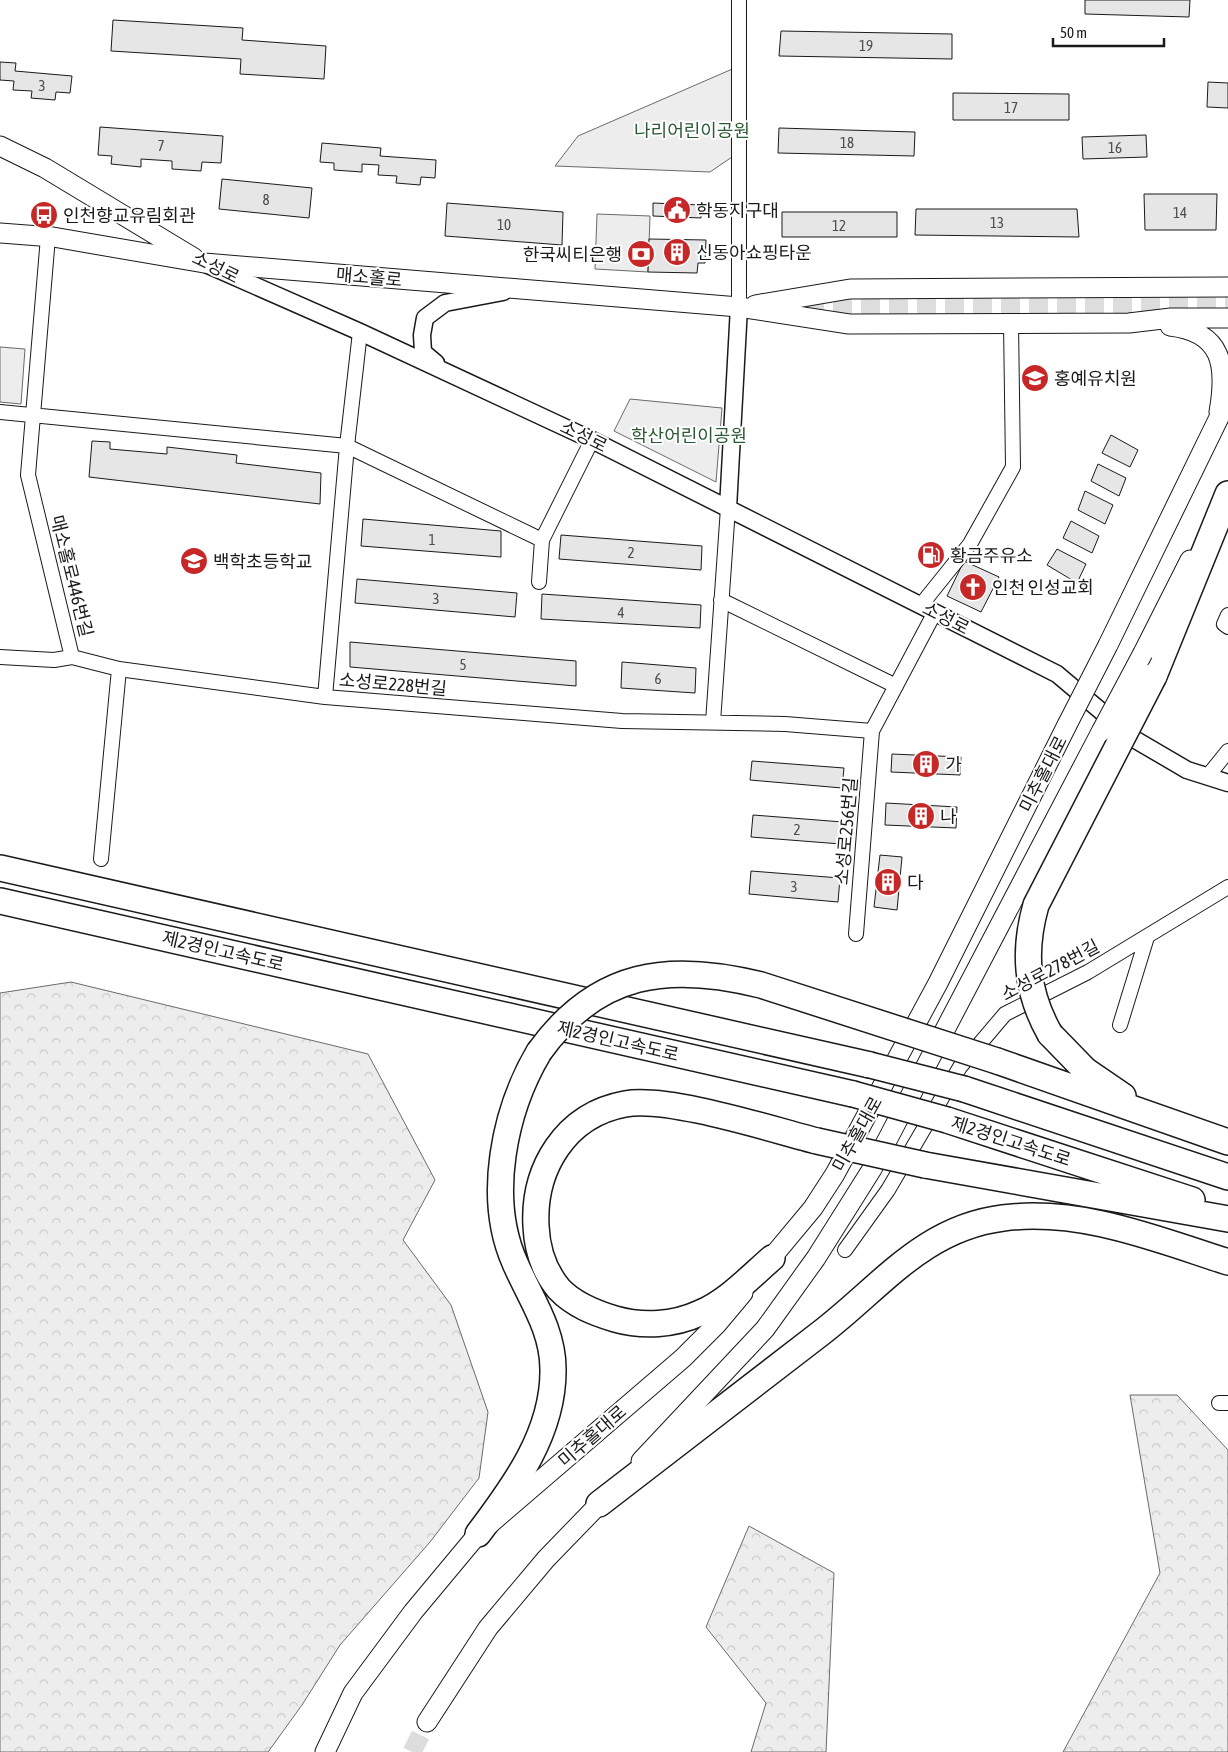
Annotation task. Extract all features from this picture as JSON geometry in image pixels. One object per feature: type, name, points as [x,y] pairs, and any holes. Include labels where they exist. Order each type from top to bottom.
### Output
[{"type":"highway","points":[[1178,1125],[1104,1084],[1066,1053],[1050,1034],[1036,1007],[1028,972],[1028,938],[1034,912],[1043,889],[1154,676],[1228,494]]},
{"type":"highway","name":"제2경인고속도로","points":[[0,868],[870,1064],[964,1089],[1228,1177]]},
{"type":"highway","name":"제2경인고속도로","points":[[0,901],[853,1094],[947,1120],[1228,1212]]},
{"type":"highway","points":[[478,1534],[500,1506],[527,1462],[542,1430],[551,1398],[553,1363],[549,1337],[540,1312],[509,1250],[502,1203],[503,1168],[509,1129],[520,1090],[539,1052],[570,1015],[603,992],[640,979],[690,973],[723,976],[761,985],[997,1061],[1228,1142]]},
{"type":"highway","points":[[772,1258],[715,1305],[684,1320],[649,1324],[605,1316],[568,1297],[559,1288],[545,1265],[537,1239],[536,1220],[537,1196],[542,1174],[561,1142],[575,1127],[595,1113],[626,1104],[642,1103],[682,1108],[925,1165],[1228,1219]]},
{"type":"highway","points":[[599,1504],[826,1330],[900,1264],[925,1246],[965,1227],[1003,1218],[1048,1216],[1103,1224],[1228,1262]]},
{"type":"main road","name":"소성로","points":[[0,146],[45,168],[204,264]]},
{"type":"main road","name":"매소홀로","points":[[0,234],[48,237],[204,264],[739,307]]},
{"type":"main road","points":[[739,307],[850,289],[1228,287]]},
{"type":"main road","points":[[1169,288],[1183,292],[1188,296],[1190,302],[1185,313],[1171,318]]},
{"type":"main road","points":[[739,307],[849,324],[1129,323],[1181,327],[1197,332],[1211,342],[1219,356],[1222,368],[1222,393],[1216,425]]},
{"type":"main road","points":[[1129,323],[1171,318],[1228,318]]},
{"type":"main road","name":"미추홀대로","points":[[325,1752],[353,1693],[413,1612],[478,1534],[683,1358],[717,1324],[813,1208],[835,1174],[938,983],[1108,645],[1228,400]]},
{"type":"main road","name":"미추홀대로","points":[[427,1722],[488,1628],[546,1559],[765,1329],[816,1258],[872,1169],[1143,653],[1228,483]]},
{"type":"street","points":[[739,0],[739,307],[728,508],[713,722],[785,724],[872,731]]},
{"type":"street","name":"매소홀로446번길","points":[[48,237],[28,475],[72,657],[119,669],[326,697]]},
{"type":"street","name":"소성로","points":[[204,264],[446,371],[592,440],[1057,674],[1134,739],[1187,770],[1228,783]]},
{"type":"street","points":[[446,371],[423,352],[422,335],[425,318],[445,303],[523,290]]},
{"type":"street","name":"소성로256번길","points":[[856,934],[872,731],[896,686],[928,609],[970,544],[1013,467],[1011,323]]},
{"type":"street","name":"소성로228번길","points":[[360,332],[347,446],[326,697],[622,721],[713,722]]},
{"type":"street","points":[[0,412],[347,446],[542,540]]},
{"type":"street","points":[[539,582],[542,540],[592,440]]},
{"type":"street","points":[[722,600],[896,686]]},
{"type":"street","points":[[0,657],[54,660],[72,657]]},
{"type":"street","points":[[101,859],[119,669]]},
{"type":"street","points":[[1207,777],[1228,752]]},
{"type":"street","name":"소성로278번길","points":[[845,1250],[888,1190],[960,1068],[1005,1014],[1088,972],[1228,887]]},
{"type":"street","points":[[1120,1025],[1147,936]]},
{"type":"shaded area","name":"나리어린이공원","points":[[737,67],[732,157],[710,172],[555,166],[578,136]]},
{"type":"shaded area","points":[[597,214],[650,216],[648,272],[595,269]]},
{"type":"shaded area","points":[[0,347],[25,349],[21,404],[0,402]]},
{"type":"shaded area","name":"학산어린이공원","points":[[630,399],[722,408],[716,482],[614,431]]},
{"type":"green space","points":[[71,982],[368,1054],[435,1180],[403,1240],[451,1305],[488,1412],[479,1478],[430,1542],[340,1645],[302,1705],[268,1752],[0,1752],[0,993]]},
{"type":"green space","points":[[1130,1395],[1177,1395],[1228,1450],[1228,1752],[1063,1752],[1160,1573]]},
{"type":"green space","points":[[749,1526],[834,1573],[826,1752],[751,1752],[766,1703],[706,1627]]},
{"type":"building","points":[[1085,0],[1190,0],[1189,17],[1085,14]]},
{"type":"building","points":[[113,20],[243,28],[242,40],[326,46],[324,79],[240,74],[241,59],[111,51]]},
{"type":"building","points":[[781,31],[952,34],[952,59],[779,56]]},
{"type":"building","points":[[0,62],[16,63],[15,71],[72,76],[70,93],[56,92],[55,100],[31,98],[32,91],[13,90],[14,81],[0,80]]},
{"type":"building","points":[[1208,82],[1228,83],[1228,108],[1207,107]]},
{"type":"building","points":[[953,93],[1069,94],[1069,120],[953,120]]},
{"type":"building","points":[[100,127],[223,136],[221,163],[202,162],[201,171],[172,169],[172,161],[141,159],[141,167],[111,164],[112,156],[98,155]]},
{"type":"building","points":[[779,128],[915,132],[914,156],[778,153]]},
{"type":"building","points":[[1146,135],[1147,157],[1083,159],[1082,137]]},
{"type":"building","points":[[322,143],[381,148],[380,156],[436,160],[435,178],[421,177],[420,185],[396,183],[397,176],[378,175],[379,165],[362,164],[362,172],[334,170],[334,163],[320,162]]},
{"type":"building","points":[[222,179],[312,188],[309,218],[219,209]]},
{"type":"building","points":[[1144,194],[1217,194],[1216,230],[1145,230]]},
{"type":"building","points":[[447,203],[563,212],[562,245],[445,236]]},
{"type":"building","name":"학동지구대","points":[[653,203],[701,205],[701,218],[653,216]]},
{"type":"building","points":[[916,209],[1077,209],[1079,237],[915,235]]},
{"type":"building","points":[[782,212],[897,212],[897,237],[782,237]]},
{"type":"building","name":"신동아쇼핑타운","points":[[649,239],[706,240],[705,263],[698,263],[697,273],[648,272]]},
{"type":"building","points":[[1111,435],[1138,450],[1130,467],[1102,453]]},
{"type":"building","points":[[92,441],[110,442],[110,449],[167,454],[167,447],[237,455],[236,463],[321,473],[320,504],[89,477]]},
{"type":"building","points":[[1098,464],[1126,478],[1119,496],[1091,481]]},
{"type":"building","points":[[1085,491],[1113,505],[1105,524],[1078,510]]},
{"type":"building","points":[[363,519],[501,531],[501,557],[361,546]]},
{"type":"building","points":[[1071,521],[1099,536],[1092,553],[1063,538]]},
{"type":"building","points":[[561,535],[702,546],[701,570],[559,559]]},
{"type":"building","points":[[1057,549],[1086,564],[1077,583],[1047,565]]},
{"type":"building","name":"인천 인성교회","points":[[964,561],[999,577],[981,612],[947,596]]},
{"type":"building","points":[[357,579],[517,593],[515,617],[355,603]]},
{"type":"building","points":[[542,594],[701,605],[700,628],[541,619]]},
{"type":"building","points":[[350,642],[576,661],[576,686],[350,667]]},
{"type":"building","points":[[622,662],[696,668],[695,693],[621,688]]},
{"type":"building","name":"가","points":[[892,754],[961,757],[960,775],[891,772]]},
{"type":"building","points":[[752,761],[844,768],[842,788],[750,780]]},
{"type":"building","name":"나","points":[[886,803],[957,807],[956,828],[885,825]]},
{"type":"building","points":[[753,815],[843,822],[841,844],[751,837]]},
{"type":"building","name":"다","points":[[880,855],[902,857],[897,910],[874,907]]},
{"type":"building","points":[[751,871],[840,878],[838,902],[749,894]]},
{"type":"tunnel","points":[[777,307],[1228,303]]},
{"type":"tunnel","points":[[412,1752],[427,1722]]},
{"type":"place","name":"학동지구대","points":[[677,210]]},
{"type":"place","name":"인천향교유림회관","points":[[44,215]]},
{"type":"place","name":"신동아쇼핑타운","points":[[677,252]]},
{"type":"place","name":"한국씨티은행","points":[[641,254]]},
{"type":"place","name":"홍예유치원","points":[[1035,378]]},
{"type":"place","name":"황금주유소","points":[[931,555]]},
{"type":"place","name":"백학초등학교","points":[[194,561]]},
{"type":"place","name":"인천 인성교회","points":[[973,587]]},
{"type":"place","name":"가","points":[[926,764]]},
{"type":"place","name":"나","points":[[921,816]]},
{"type":"place","name":"다","points":[[888,882]]}]
